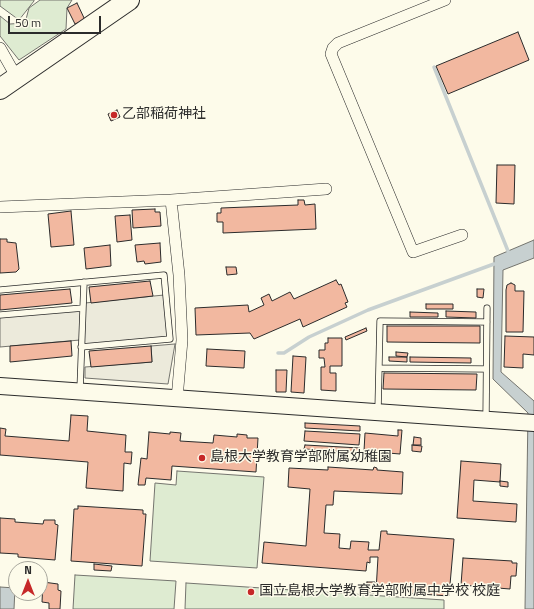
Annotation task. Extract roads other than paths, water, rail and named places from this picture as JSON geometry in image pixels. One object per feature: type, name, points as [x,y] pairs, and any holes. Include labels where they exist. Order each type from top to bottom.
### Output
[{"type":"highway","points":[[0,89],[129,0]]},
{"type":"street","points":[[445,0],[338,43],[332,48],[331,54],[413,252],[462,235]]},
{"type":"street","points":[[0,48],[17,78]]},
{"type":"street","points":[[0,208],[171,200],[326,189]]},
{"type":"street","points":[[171,200],[179,275],[182,340],[177,399]]},
{"type":"street","points":[[0,386],[534,423]]},
{"type":"lane","points":[[0,290],[164,275],[170,339],[81,347]]},
{"type":"lane","points":[[80,392],[84,282]]},
{"type":"lane","points":[[0,315],[83,308]]},
{"type":"lane","points":[[486,420],[487,308]]},
{"type":"lane","points":[[378,412],[380,321],[487,322]]},
{"type":"lane","points":[[379,368],[486,369]]},
{"type":"waterway","points":[[434,67],[508,251]]},
{"type":"waterway","points":[[278,353],[284,353],[309,337],[368,310],[494,264]]},
{"type":"place","name":"乙部稲荷神社","points":[[114,115]]},
{"type":"place","name":"島根大学教育学部附属幼稚園","points":[[202,458]]},
{"type":"place","name":"国立島根大学教育学部附属中学校 校庭","points":[[251,592]]}]
